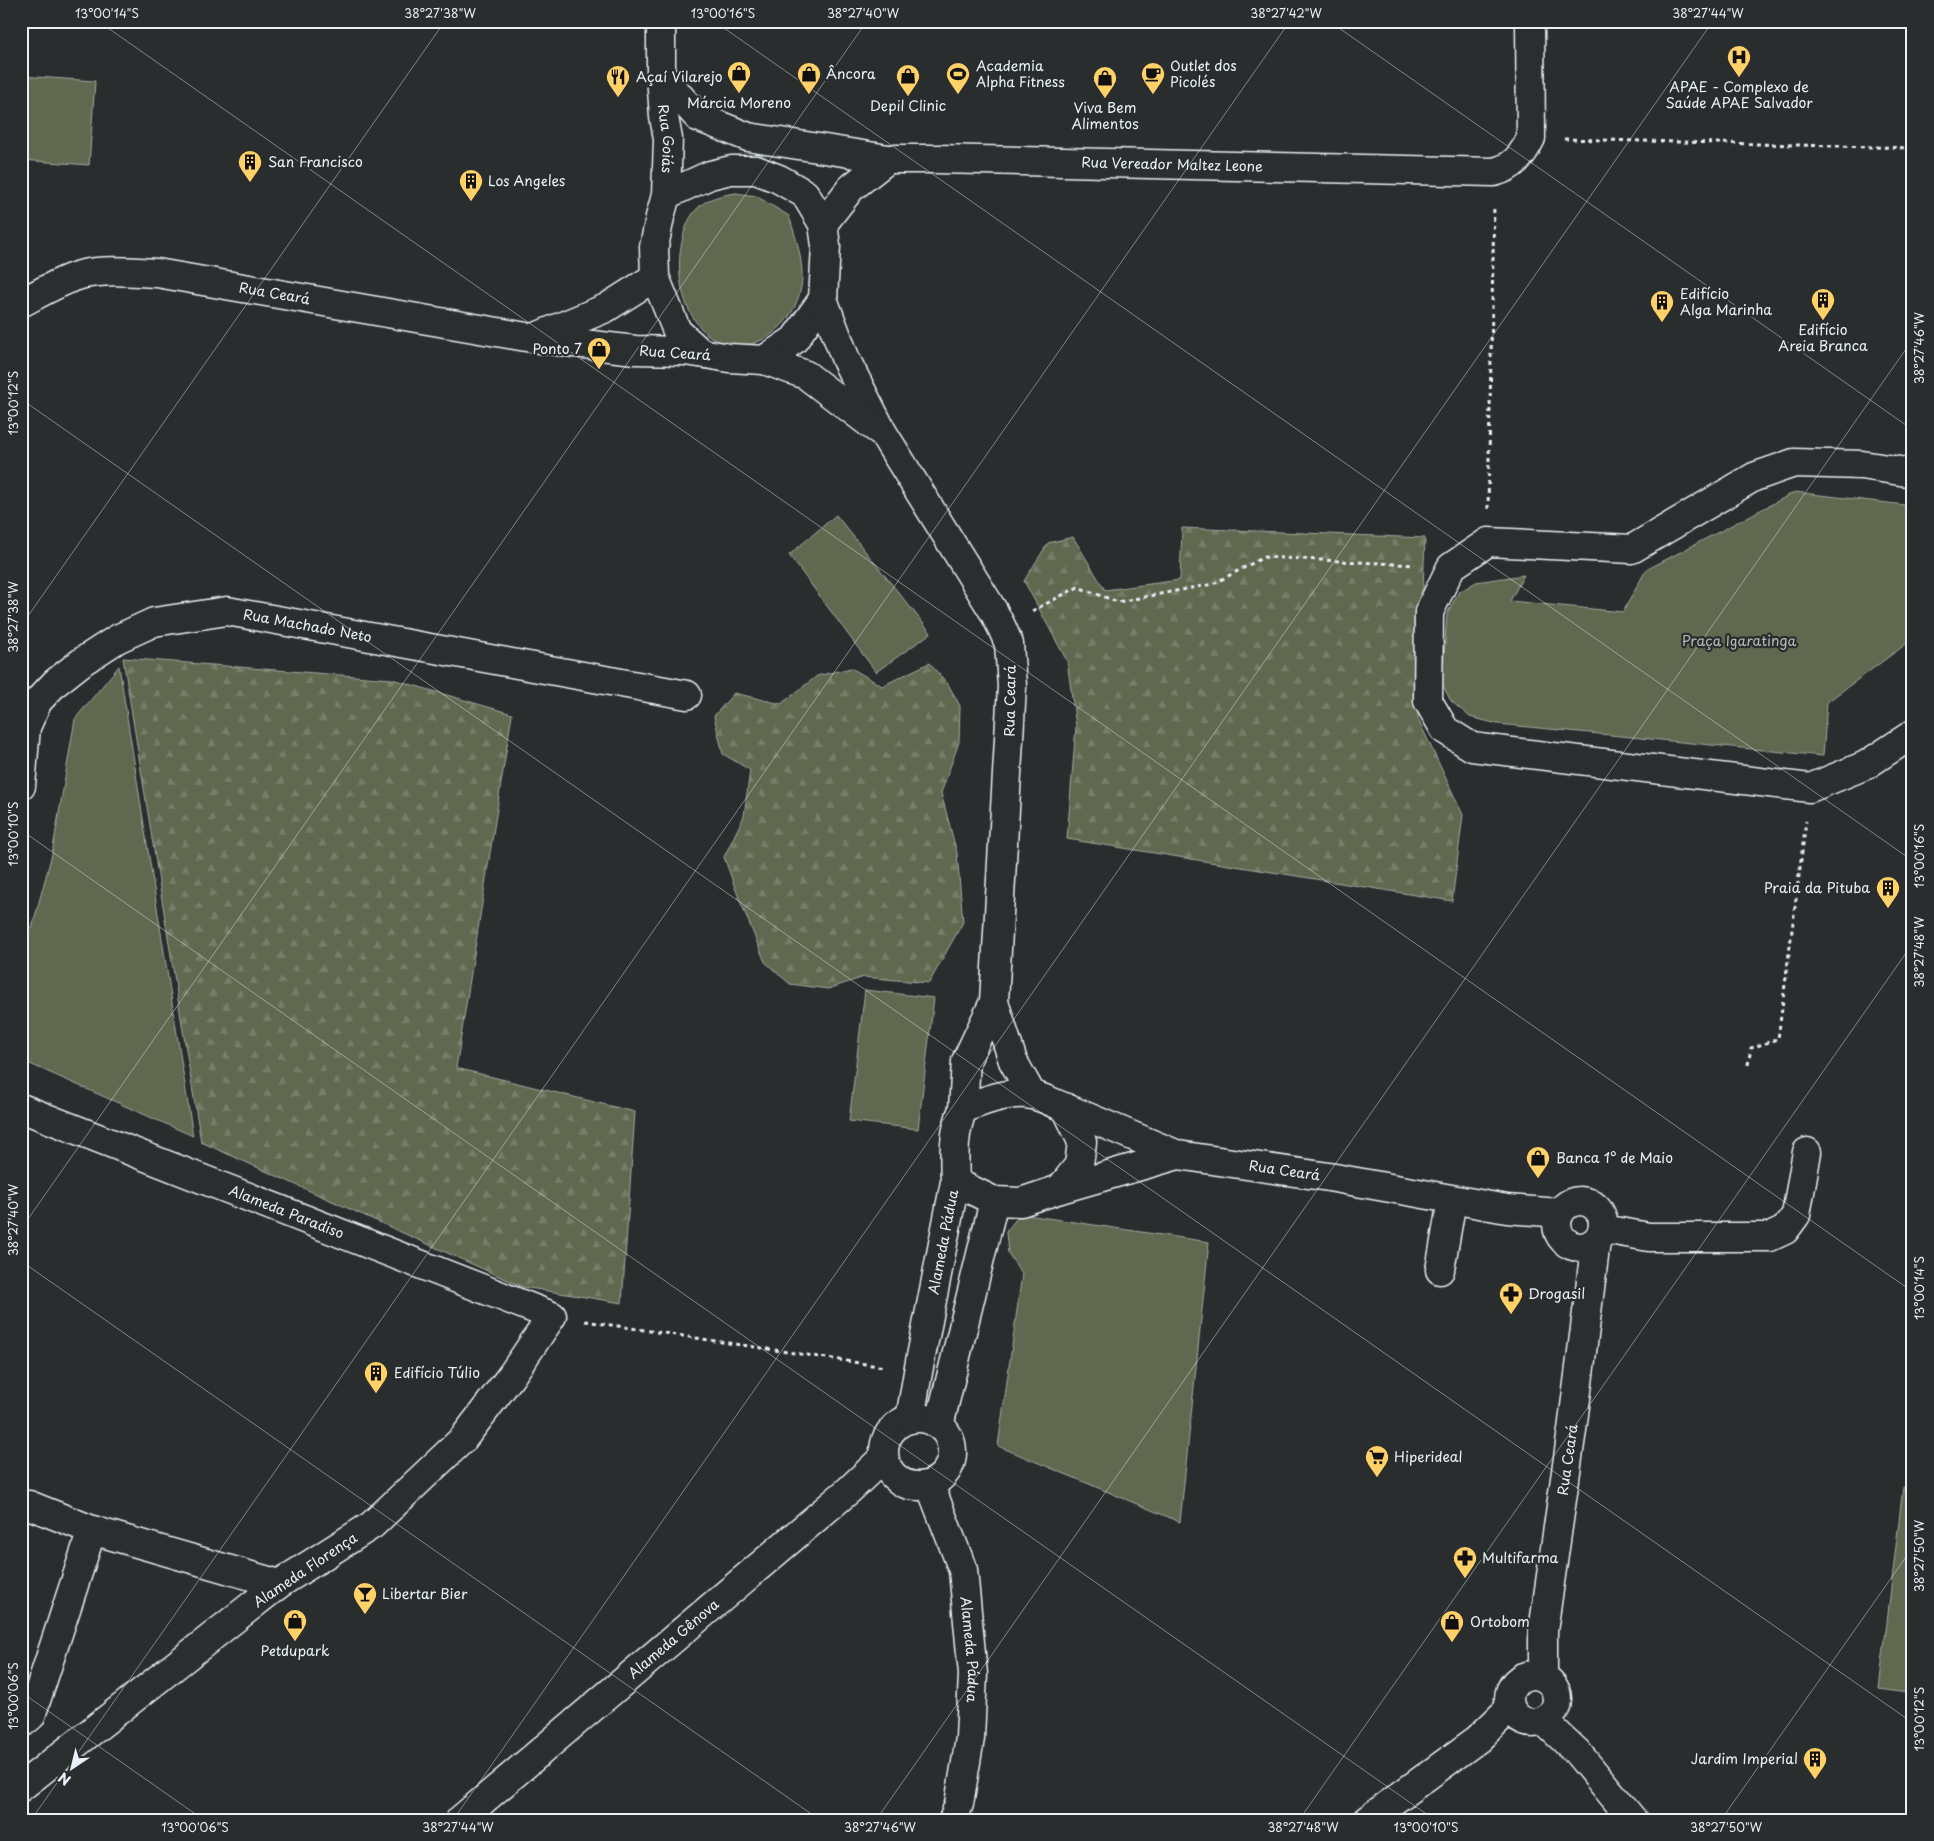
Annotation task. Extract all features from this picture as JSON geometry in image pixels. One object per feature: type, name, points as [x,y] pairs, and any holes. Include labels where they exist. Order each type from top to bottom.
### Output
[{"type":"street","name":"Rua Goiás","points":[[655,277],[654,247],[666,195],[668,139],[664,117],[661,76],[662,21]]},
{"type":"street","points":[[1530,21],[1531,138]]},
{"type":"street","name":"Rua Vereador Maltez Leone","points":[[661,76],[698,117],[748,138],[888,159],[1494,172],[1504,170],[1515,163],[1523,154],[1531,138]]},
{"type":"street","points":[[823,224],[851,188],[888,159]]},
{"type":"street","points":[[666,195],[710,175],[731,170],[756,170],[779,179],[805,194],[823,224],[826,246],[823,299],[794,340],[764,360]]},
{"type":"street","name":"Rua Ceará","points":[[21,303],[45,290],[83,274],[122,271],[157,273],[532,338],[635,350],[684,351],[729,358],[764,360],[806,375],[883,433]]},
{"type":"street","points":[[532,338],[606,308],[655,277],[677,331],[701,353]]},
{"type":"street","name":"Rua Ceará","points":[[823,299],[846,360],[883,433],[994,612],[1009,644],[1012,686],[994,1002],[1012,1061],[1032,1095]]},
{"type":"street","points":[[1913,473],[1862,465],[1794,463],[1754,477],[1632,549],[1488,542],[1451,567],[1429,612],[1428,701],[1445,730],[1472,747],[1810,788],[1866,765],[1913,734]]},
{"type":"street","name":"Rua Machado Neto","points":[[21,786],[26,727],[38,701],[55,683],[83,661],[117,639],[154,622],[227,611],[687,695]]},
{"type":"street","name":"Rua Ceará","points":[[963,1109],[966,1061],[994,1002]]},
{"type":"street","points":[[1007,1095],[1032,1095],[1066,1108],[1082,1142],[1079,1164],[1060,1189],[1021,1202],[994,1201],[955,1182],[953,1153],[958,1121],[963,1109],[980,1102],[1007,1095]]},
{"type":"street","name":"Alameda Paradiso","points":[[21,1108],[552,1316]]},
{"type":"street","name":"Rua Ceará","points":[[1066,1108],[1178,1155],[1329,1177],[1559,1220]]},
{"type":"street","points":[[1593,1239],[1602,1214],[1592,1204],[1578,1201],[1564,1207],[1559,1220],[1566,1242],[1649,1237],[1770,1237],[1785,1230],[1796,1215],[1807,1152]]},
{"type":"street","name":"Rua Ceará","points":[[1060,1189],[1178,1155]]},
{"type":"street","name":"Alameda Pádua","points":[[910,1419],[955,1182]]},
{"type":"street","points":[[1440,1270],[1452,1200]]},
{"type":"street","points":[[939,1426],[994,1201]]},
{"type":"street","name":"Rua Ceará","points":[[1536,1676],[1572,1430],[1590,1289],[1593,1239]]},
{"type":"street","name":"Alameda Florença","points":[[21,1787],[279,1584],[372,1524],[463,1439],[511,1376],[552,1316]]},
{"type":"street","points":[[910,1419],[930,1421],[939,1426],[950,1439],[952,1458],[945,1474],[930,1485],[910,1486],[893,1476],[884,1457],[886,1440],[896,1427],[910,1419]]},
{"type":"street","name":"Alameda Gênova","points":[[460,1820],[834,1503],[884,1457]]},
{"type":"street","name":"Alameda Pádua","points":[[930,1485],[963,1570],[973,1674],[970,1738],[959,1804],[953,1820]]},
{"type":"street","points":[[21,1506],[29,1505],[92,1530],[279,1584]]},
{"type":"street","points":[[21,1724],[30,1716],[92,1530]]},
{"type":"street","points":[[1367,1820],[1478,1739],[1532,1715],[1558,1699],[1554,1685],[1536,1676],[1516,1682],[1509,1694],[1532,1715],[1577,1752],[1633,1820]]},
{"type":"path","points":[[1531,138],[1913,148]]},
{"type":"path","points":[[1488,542],[1494,172]]},
{"type":"path","points":[[1002,628],[1078,587],[1118,602],[1213,584],[1264,556],[1451,567]]},
{"type":"path","points":[[1748,1065],[1751,1048],[1778,1039],[1810,788]]},
{"type":"path","points":[[552,1316],[918,1372]]},
{"type":"green space","points":[[21,76],[95,81],[89,165],[21,160]]},
{"type":"green space","points":[[736,193],[756,196],[789,216],[799,251],[802,278],[794,307],[783,324],[767,337],[757,342],[732,347],[716,341],[703,331],[693,318],[686,303],[682,287],[680,253],[686,226],[695,211],[701,205],[716,197]]},
{"type":"green space","name":"Praça Igaratinga","points":[[1795,492],[1913,506],[1913,639],[1827,702],[1823,756],[1498,724],[1470,717],[1451,701],[1442,684],[1447,614],[1458,593],[1476,582],[1524,575],[1510,601],[1623,612],[1646,570]]},
{"type":"green space","points":[[836,515],[931,633],[876,672],[789,555]]},
{"type":"green space","points":[[1182,528],[1425,538],[1418,719],[1463,815],[1452,901],[1067,839],[1076,726],[1067,661],[1024,581],[1048,543],[1073,537],[1105,590],[1180,580]]},
{"type":"green space","points":[[123,658],[392,679],[512,714],[456,1068],[635,1112],[622,1303],[523,1287],[201,1142]]},
{"type":"green space","points":[[929,663],[948,684],[960,706],[959,742],[941,793],[957,853],[963,922],[929,983],[864,977],[828,989],[790,984],[765,962],[724,857],[744,816],[750,770],[723,754],[714,716],[734,693],[781,704],[817,676],[851,668],[882,686]]},
{"type":"green space","points":[[119,666],[193,1136],[21,1060],[21,942],[32,928],[52,854],[75,719]]},
{"type":"green space","points":[[865,990],[934,998],[918,1129],[849,1121]]},
{"type":"green space","points":[[1020,1214],[1209,1242],[1180,1522],[998,1446],[1022,1274],[1008,1253],[1006,1232]]},
{"type":"green space","points":[[1903,1487],[1913,1488],[1913,1694],[1879,1689]]},
{"type":"place","name":"APAE - Complexo de Saúde APAE Salvador","points":[[1739,78]]},
{"type":"place","name":"Márcia Moreno","points":[[739,94]]},
{"type":"place","name":"Âncora","points":[[809,95]]},
{"type":"place","name":"Academia Alpha Fitness","points":[[958,95]]},
{"type":"place","name":"Outlet dos Picolés","points":[[1153,95]]},
{"type":"place","name":"Depil Clinic","points":[[908,97]]},
{"type":"place","name":"Açaí Vilarejo","points":[[618,98]]},
{"type":"place","name":"Viva Bem Alimentos","points":[[1105,99]]},
{"type":"place","name":"San Francisco","points":[[250,183]]},
{"type":"place","name":"Los Angeles","points":[[471,202]]},
{"type":"place","name":"Edifício Areia Branca","points":[[1823,321]]},
{"type":"place","name":"Edifício Alga Marinha","points":[[1662,323]]},
{"type":"place","name":"Ponto 7","points":[[599,370]]},
{"type":"place","name":"Praia da Pituba","points":[[1888,909]]},
{"type":"place","name":"Banca 1° de Maio","points":[[1538,1179]]},
{"type":"place","name":"Drogasil","points":[[1511,1315]]},
{"type":"place","name":"Edifício Túlio","points":[[376,1394]]},
{"type":"place","name":"Hiperideal","points":[[1377,1478]]},
{"type":"place","name":"Multifarma","points":[[1465,1579]]},
{"type":"place","name":"Libertar Bier","points":[[365,1615]]},
{"type":"place","name":"Petdupark","points":[[295,1642]]},
{"type":"place","name":"Ortobom","points":[[1452,1643]]},
{"type":"place","name":"Jardim Imperial","points":[[1815,1780]]}]
